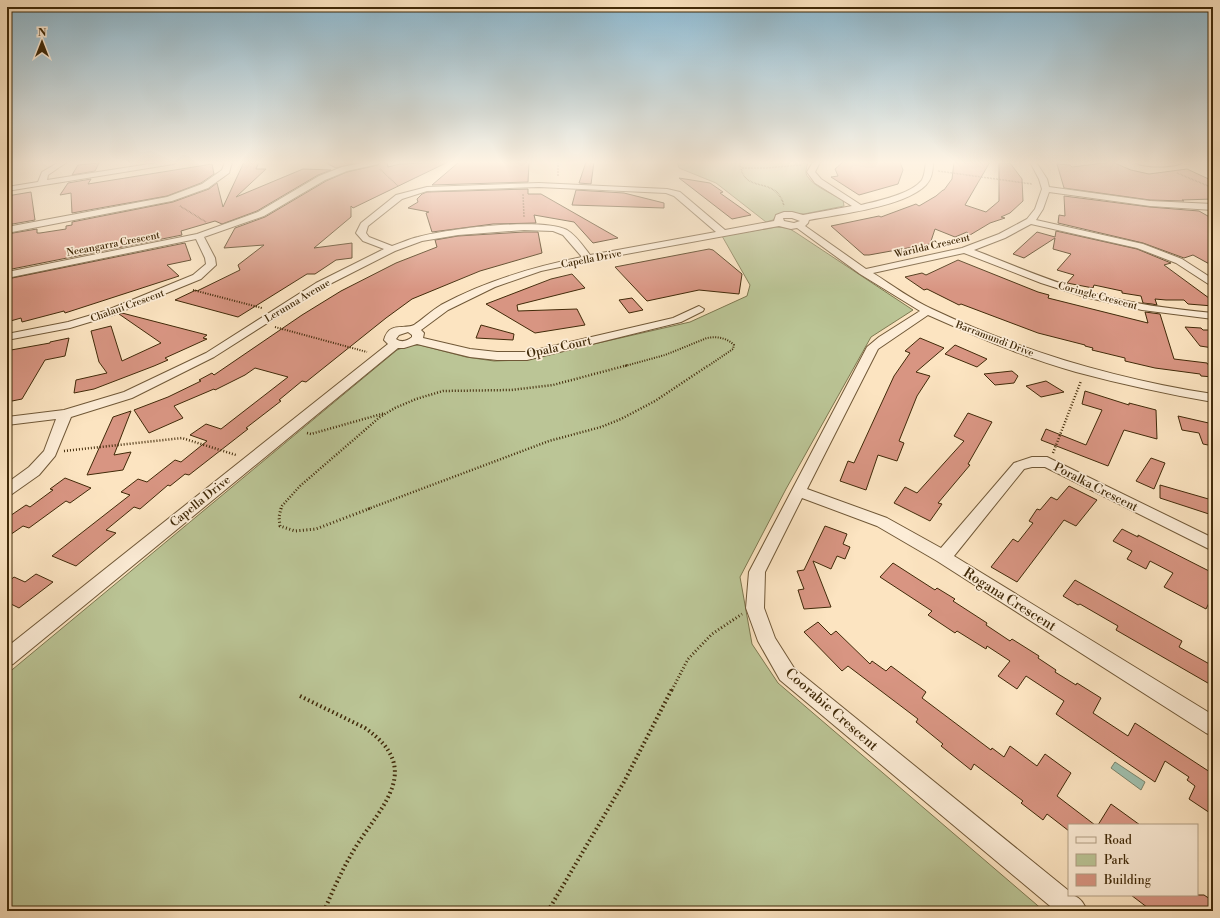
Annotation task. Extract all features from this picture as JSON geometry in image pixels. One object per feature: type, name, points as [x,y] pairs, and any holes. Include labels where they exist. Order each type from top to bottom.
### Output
[{"type":"street","points":[[7,230],[138,205]]},
{"type":"street","name":"Neeangarra Crescent","points":[[7,275],[157,246],[199,236],[261,214],[278,205]]},
{"type":"street","points":[[389,205],[364,225],[361,232],[366,238],[392,248]]},
{"type":"street","points":[[690,205],[723,233]]},
{"type":"street","points":[[856,205],[859,207]]},
{"type":"street","points":[[801,222],[868,205]]},
{"type":"street","name":"Warilda Crescent","points":[[864,272],[965,250],[1002,236],[1030,221],[1039,209],[1040,205]]},
{"type":"street","points":[[1156,205],[1213,207]]},
{"type":"street","name":"Capella Drive","points":[[7,658],[394,344],[390,338],[393,333],[401,330],[415,335],[444,308],[491,285],[538,269],[588,258],[780,223],[778,221],[779,217],[784,215],[796,216],[801,222]]},
{"type":"street","points":[[1030,221],[1140,246],[1179,261],[1213,284]]},
{"type":"street","name":"Barramundi Drive","points":[[801,222],[864,272],[926,311],[994,340],[1079,369],[1170,391],[1213,398]]},
{"type":"street","name":"Lerunna Avenue","points":[[7,421],[65,414],[128,395],[210,356],[320,285],[392,248],[420,239],[458,232],[524,227],[554,228],[566,233],[588,258]]},
{"type":"street","name":"Chalani Crescent","points":[[7,337],[70,324],[103,315],[197,277],[211,265],[210,258],[199,236]]},
{"type":"street","name":"Coringle Crescent","points":[[965,250],[1072,291],[1133,306],[1213,316]]},
{"type":"street","name":"Opala Court","points":[[415,335],[470,353],[497,356],[527,356],[677,320],[699,309]]},
{"type":"street","name":"Coorabie Crescent","points":[[926,311],[873,347],[757,572],[755,608],[767,641],[787,674],[1075,911]]},
{"type":"street","points":[[7,490],[34,471],[50,453],[65,414]]},
{"type":"street","name":"Poralka Crescent","points":[[943,557],[1019,466],[1032,462],[1047,462],[1213,545]]},
{"type":"street","name":"Rogana Crescent","points":[[798,491],[882,522],[943,557],[1213,726]]},
{"type":"path","points":[[178,205],[218,230]]},
{"type":"path","points":[[523,205],[524,227]]},
{"type":"path","points":[[784,205],[786,212]]},
{"type":"path","points":[[177,286],[276,312]]},
{"type":"path","points":[[259,323],[380,355]]},
{"type":"path","points":[[290,427],[311,434],[388,412],[416,399],[443,391],[512,390],[553,385],[672,353],[705,338],[721,337],[734,344],[733,349],[655,401],[608,424],[550,441],[316,529],[295,531],[280,526],[279,517],[282,506],[300,486],[349,443],[388,412]]},
{"type":"path","points":[[1047,462],[1055,449],[1081,384],[1079,369]]},
{"type":"path","points":[[50,453],[182,438],[250,460]]},
{"type":"path","points":[[548,911],[624,782],[688,659],[712,634],[734,618],[755,608]]},
{"type":"path","points":[[300,696],[362,726],[372,733],[387,748],[396,768],[394,785],[384,807],[356,847],[341,874],[324,911]]},
{"type":"green space","points":[[744,205],[844,205],[804,214],[788,213],[777,215],[773,220],[766,222]]},
{"type":"green space","points":[[776,227],[788,228],[795,232],[913,310],[871,337],[786,489],[740,577],[752,644],[778,683],[1044,911],[7,911],[7,674],[397,350],[410,345],[420,345],[466,357],[494,361],[524,360],[690,322],[747,296],[750,285],[722,236]]},
{"type":"shaded area","points":[[1115,762],[1145,782],[1141,790],[1111,768]]},
{"type":"building","points":[[7,205],[33,205],[35,220],[7,225]]},
{"type":"building","points":[[72,205],[118,205],[72,213]]},
{"type":"building","points":[[159,205],[222,205],[223,207],[224,205],[267,205],[257,211],[222,224],[215,221],[181,231],[182,235],[7,270],[7,259],[9,259],[7,234],[37,229],[37,233],[40,233],[66,229],[66,226],[72,225],[72,222]]},
{"type":"building","points":[[286,205],[360,205],[353,208],[351,206],[351,217],[314,248],[352,243],[352,258],[336,260],[315,274],[307,274],[238,317],[175,300],[240,270],[238,265],[264,245],[224,248],[235,228],[265,217]]},
{"type":"building","points":[[413,205],[560,205],[618,238],[593,243],[574,222],[534,215],[536,223],[493,224],[432,232],[426,213],[429,212],[408,208]]},
{"type":"building","points":[[572,205],[664,205],[664,208]]},
{"type":"building","points":[[714,205],[737,205],[751,215],[732,219]]},
{"type":"building","points":[[914,205],[965,205],[986,212],[994,205],[1019,205],[1010,213],[1001,217],[1005,218],[990,223],[970,235],[967,232],[955,237],[935,229],[930,244],[869,255],[864,255],[831,226],[879,216],[881,217]]},
{"type":"building","points":[[1064,205],[1133,205],[1199,211],[1213,219],[1213,266],[1193,255],[1184,258],[1143,243],[1058,223],[1059,215],[1065,216]]},
{"type":"building","points":[[1056,231],[1137,249],[1171,263],[1164,265],[1213,301],[1213,306],[1188,304],[1184,300],[1155,299],[1157,305],[1143,303],[1141,296],[1122,293],[1122,291],[1094,285],[1093,288],[1067,283],[1074,275],[1057,270],[1071,254],[1053,249],[1055,238],[1024,258],[1013,254],[1037,232],[1055,237]]},
{"type":"building","points":[[538,232],[542,253],[480,271],[412,299],[306,382],[302,381],[279,400],[281,401],[246,428],[248,429],[189,475],[185,474],[170,486],[168,485],[140,509],[134,507],[106,530],[116,533],[76,566],[52,556],[130,495],[121,492],[138,479],[147,482],[175,460],[181,462],[207,441],[190,435],[206,424],[221,429],[288,377],[255,368],[245,375],[215,390],[214,389],[174,406],[183,418],[149,433],[134,410],[168,397],[201,381],[199,380],[212,373],[214,375],[302,315],[341,291],[396,263],[437,247],[435,240],[458,236]]},
{"type":"building","points":[[185,243],[191,260],[167,265],[179,276],[65,313],[64,311],[22,322],[21,318],[7,322],[7,279]]},
{"type":"building","points":[[709,249],[713,250],[742,274],[739,294],[699,290],[647,301],[615,267]]},
{"type":"building","points":[[958,260],[1049,295],[1048,298],[1148,323],[1145,312],[1160,314],[1174,359],[1207,363],[1213,372],[1213,377],[1155,368],[1125,361],[1125,358],[1092,350],[1093,348],[1085,345],[1038,333],[961,304],[959,305],[927,289],[924,290],[905,277],[922,273],[926,275]]},
{"type":"building","points":[[572,274],[585,288],[517,305],[518,311],[577,309],[585,325],[535,333],[486,304],[551,279]]},
{"type":"building","points":[[632,298],[643,310],[629,313],[619,300]]},
{"type":"building","points":[[122,313],[207,335],[203,338],[207,339],[165,358],[168,360],[154,366],[94,389],[74,393],[76,380],[107,373],[99,362],[91,331],[111,326],[122,361],[161,343],[119,314]]},
{"type":"building","points":[[481,325],[514,334],[513,340],[476,338]]},
{"type":"building","points":[[1185,327],[1213,330],[1213,348],[1200,346]]},
{"type":"building","points":[[69,338],[65,356],[45,360],[22,399],[7,402],[7,357],[11,350]]},
{"type":"building","points":[[920,338],[944,348],[916,372],[930,376],[917,396],[899,441],[904,443],[897,461],[878,455],[866,490],[840,481],[848,461],[854,463],[894,376],[910,353],[905,351]]},
{"type":"building","points":[[955,345],[987,359],[977,367],[945,354]]},
{"type":"building","points":[[1012,371],[1018,376],[1014,383],[995,385],[984,374]]},
{"type":"building","points":[[1046,381],[1064,392],[1041,397],[1026,386]]},
{"type":"building","points":[[1085,391],[1129,405],[1129,403],[1156,410],[1157,439],[1124,430],[1108,466],[1041,440],[1046,429],[1086,445],[1102,410],[1082,404]]},
{"type":"building","points":[[131,411],[114,455],[131,452],[123,470],[87,475],[113,417]]},
{"type":"building","points":[[968,413],[992,422],[968,464],[970,465],[938,503],[942,504],[930,521],[894,503],[905,487],[917,493],[964,441],[954,436]]},
{"type":"building","points":[[1178,416],[1213,424],[1213,446],[1203,444],[1199,433],[1182,430]]},
{"type":"building","points":[[1151,458],[1165,463],[1154,489],[1136,481]]},
{"type":"building","points":[[65,478],[91,488],[70,503],[66,501],[29,528],[23,526],[7,537],[7,518],[26,505],[30,507],[53,490],[50,489]]},
{"type":"building","points":[[1160,485],[1212,500],[1212,515],[1160,498]]},
{"type":"building","points":[[1069,486],[1097,500],[1076,526],[1064,520],[1017,582],[991,567],[1013,539],[1018,542],[1033,523],[1029,521],[1037,509],[1040,510],[1051,497],[1057,500]]},
{"type":"building","points":[[825,526],[847,534],[843,544],[850,547],[845,559],[837,556],[831,569],[813,561],[831,607],[804,609],[798,590],[804,589],[797,571],[804,570]]},
{"type":"building","points":[[1122,529],[1138,537],[1138,535],[1213,573],[1213,595],[1206,609],[1164,587],[1173,573],[1150,561],[1146,569],[1127,559],[1132,551],[1113,541]]},
{"type":"building","points":[[893,563],[935,590],[937,588],[955,599],[953,601],[987,623],[986,625],[1010,641],[1012,639],[1039,656],[1038,658],[1056,670],[1055,672],[1076,685],[1077,683],[1101,698],[1093,713],[1128,736],[1135,723],[1213,774],[1213,815],[1189,799],[1195,786],[1187,780],[1189,777],[1165,761],[1155,782],[1056,714],[1064,701],[1026,676],[1017,689],[998,676],[1010,661],[987,646],[986,649],[957,631],[955,633],[928,615],[932,611],[880,577]]},
{"type":"building","points":[[36,574],[53,582],[19,608],[7,602],[7,583],[14,577],[25,582]]},
{"type":"building","points":[[1075,580],[1182,641],[1179,647],[1213,666],[1213,686],[1116,630],[1118,626],[1063,596]]},
{"type":"building","points":[[818,622],[831,635],[836,631],[870,664],[872,661],[886,671],[891,666],[926,692],[922,698],[991,750],[992,748],[1004,757],[1010,746],[1037,766],[1045,754],[1071,773],[1057,796],[1094,824],[1068,824],[1068,830],[1047,814],[1043,820],[1021,803],[1023,801],[974,764],[971,770],[941,746],[943,744],[916,722],[918,719],[848,666],[842,671],[804,632]]},
{"type":"building","points":[[1111,804],[1139,824],[1099,824]]},
{"type":"building","points":[[1204,895],[1213,901],[1213,911],[1152,911],[1132,896]]}]
